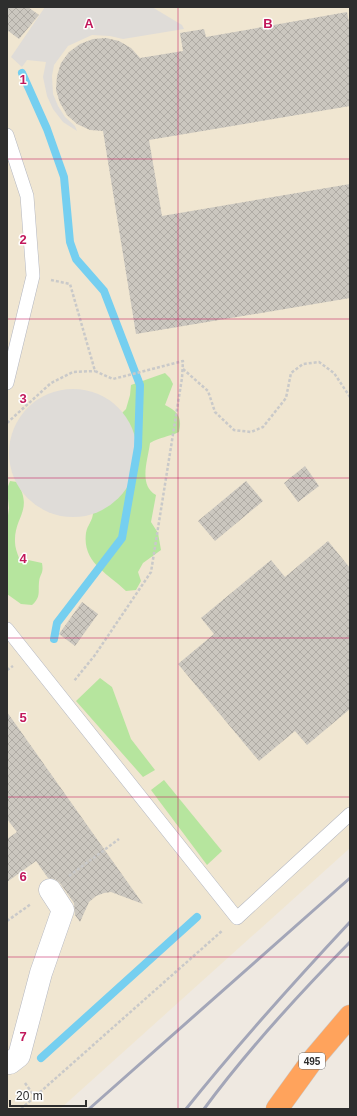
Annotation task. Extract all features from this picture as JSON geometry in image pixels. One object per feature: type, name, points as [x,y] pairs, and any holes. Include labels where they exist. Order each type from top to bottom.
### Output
[{"type":"highway","name":"495","points":[[277,1109],[311,1062],[350,1016]]},
{"type":"street","points":[[10,1063],[19,1056],[41,973],[63,910],[50,890]]},
{"type":"lane","points":[[7,135],[27,196],[33,276],[7,383]]},
{"type":"lane","points":[[7,629],[237,918],[350,814]]},
{"type":"path","points":[[33,276],[70,284],[95,371]]},
{"type":"path","points":[[7,423],[51,383],[73,372],[95,371],[113,379],[183,361],[151,572],[76,680]]},
{"type":"path","points":[[183,369],[208,391],[215,412],[234,430],[251,432],[264,427],[286,398],[291,373],[303,364],[319,362],[334,373],[350,397]]},
{"type":"path","points":[[67,877],[119,839]]},
{"type":"path","points":[[21,1109],[237,918]]},
{"type":"shaded area","points":[[7,7],[350,7],[350,848],[60,1109],[7,1109]]},
{"type":"shaded area","points":[[45,7],[152,7],[182,25],[184,29],[123,39],[110,36],[92,35],[68,46],[54,65],[52,76],[53,94],[65,117],[75,126],[77,131],[63,122],[53,109],[47,96],[43,77],[46,62],[27,60],[22,67],[11,57]]},
{"type":"shaded area","points":[[73,389],[85,390],[97,394],[118,408],[132,429],[136,441],[136,465],[132,477],[118,498],[97,512],[85,516],[73,517],[61,516],[49,512],[28,498],[14,477],[10,465],[9,453],[10,441],[14,429],[28,408],[49,394],[61,390]]},
{"type":"green space","points":[[165,373],[173,384],[165,405],[174,410],[180,419],[179,432],[157,439],[150,443],[146,464],[147,485],[150,491],[156,495],[151,522],[158,533],[161,550],[143,563],[138,572],[141,581],[136,590],[126,591],[104,573],[92,560],[86,543],[86,533],[93,514],[108,427],[126,409],[131,385]]},
{"type":"green space","points":[[10,481],[17,482],[24,500],[24,507],[15,533],[15,546],[19,558],[42,563],[43,569],[39,579],[38,597],[32,605],[21,604],[7,594],[7,523],[9,508],[7,489]]},
{"type":"green space","points":[[100,678],[112,687],[131,739],[155,770],[143,777],[76,701]]},
{"type":"green space","points":[[164,780],[222,851],[207,865],[151,790]]},
{"type":"building","points":[[7,7],[28,7],[39,15],[19,39],[7,30]]},
{"type":"building","points":[[347,12],[350,27],[350,106],[149,140],[162,216],[350,184],[350,298],[136,334],[103,131],[90,130],[77,124],[67,115],[60,103],[56,90],[57,76],[61,63],[69,52],[80,44],[93,39],[106,38],[119,41],[131,48],[140,58],[183,51],[180,33],[204,29],[206,37]]},
{"type":"building","points":[[305,466],[319,486],[298,502],[284,483]]},
{"type":"building","points":[[246,481],[263,501],[215,541],[198,521]]},
{"type":"building","points":[[328,541],[350,568],[350,709],[307,745],[295,731],[259,761],[178,664],[214,634],[201,618],[271,560],[285,577]]},
{"type":"building","points":[[82,602],[98,614],[75,646],[59,634]]},
{"type":"building","points":[[7,712],[143,904],[111,892],[104,893],[96,896],[89,902],[80,922],[75,915],[74,903],[60,883],[55,879],[48,878],[36,861],[7,882],[7,839],[17,832],[7,819]]},
{"type":"waterway","points":[[22,73],[47,129],[64,177],[70,242],[76,259],[104,291],[140,385],[138,447],[122,538],[57,623],[54,639]]},
{"type":"waterway","points":[[41,1058],[197,917]]},
{"type":"railway","points":[[89,1109],[350,878]]},
{"type":"railway","points":[[186,1109],[266,1014],[350,922]]},
{"type":"railway","points":[[204,1109],[238,1065],[274,1023],[350,942]]}]
